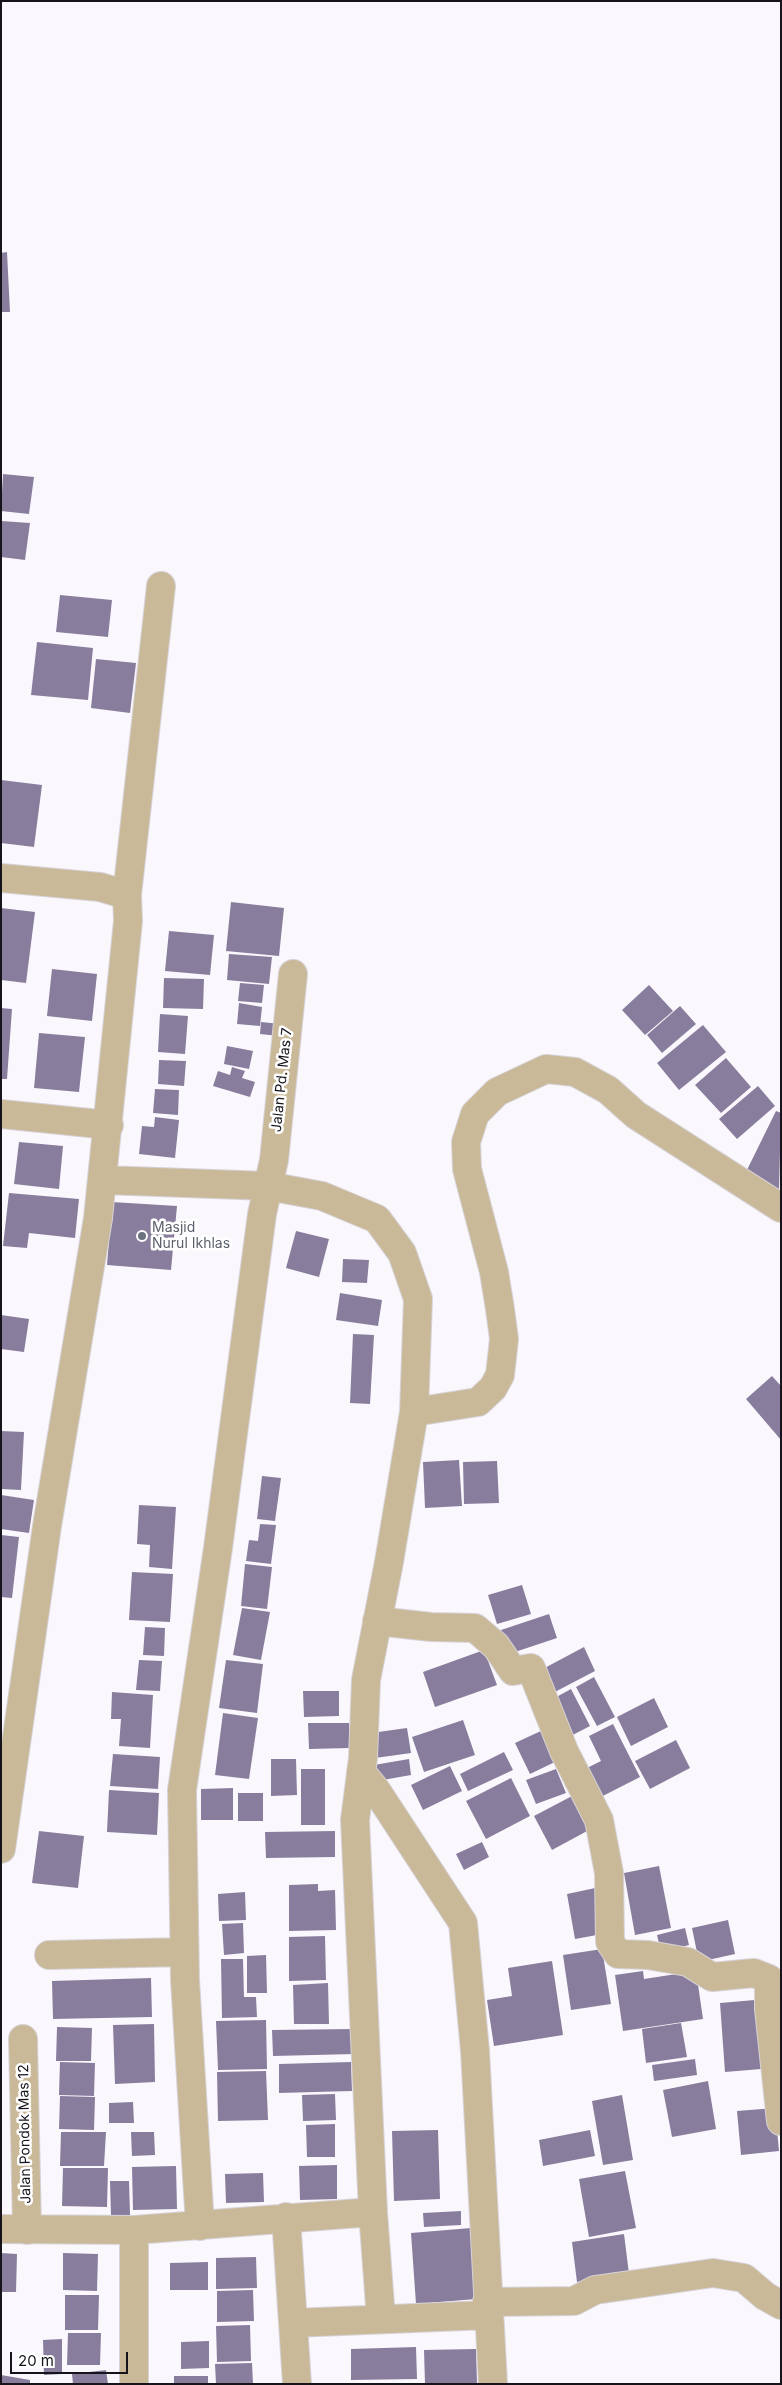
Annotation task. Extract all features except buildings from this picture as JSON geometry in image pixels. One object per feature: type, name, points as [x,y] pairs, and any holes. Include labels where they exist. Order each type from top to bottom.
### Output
[{"type":"street","points":[[1,1849],[11,1697],[103,1180],[128,921],[127,895],[160,586]]},
{"type":"street","points":[[1,878],[100,887],[127,895]]},
{"type":"street","name":"Jalan Pd. Mas 7","points":[[200,2226],[184,1952],[182,1790],[218,1548],[262,1214],[274,1160],[293,974]]},
{"type":"street","points":[[414,1412],[478,1402],[493,1388],[500,1375],[504,1339],[500,1309],[494,1272],[467,1169],[466,1142],[475,1114],[497,1092],[504,1088],[546,1069],[575,1072],[608,1090],[636,1115],[781,1208]]},
{"type":"street","points":[[1,1114],[109,1124]]},
{"type":"street","points":[[103,1180],[268,1186],[322,1196],[377,1219],[402,1253],[418,1300],[414,1412],[366,1680],[361,1772],[355,1820],[372,2212],[381,2319]]},
{"type":"street","points":[[377,1620],[431,1627],[475,1628],[496,1646],[513,1671],[531,1668],[564,1751],[599,1820],[609,1873],[610,1942],[618,1954],[648,1955],[688,1962],[712,1977],[754,1972],[769,1980],[769,2009],[781,2121]]},
{"type":"street","points":[[361,1772],[376,1790],[463,1923],[475,2051],[493,2384]]},
{"type":"street","points":[[49,1955],[184,1952]]},
{"type":"street","name":"Jalan Pondok Mas 12","points":[[14,2230],[23,2039]]},
{"type":"street","points":[[14,2230],[134,2230],[372,2212]]},
{"type":"street","points":[[286,2217],[297,2384]]},
{"type":"street","points":[[134,2230],[134,2384]]},
{"type":"street","points":[[293,2323],[381,2319],[574,2301],[594,2290],[713,2273],[744,2278],[764,2296],[781,2305]]},
{"type":"place","name":"Masjid Nurul Ikhlas","points":[[142,1236]]}]
